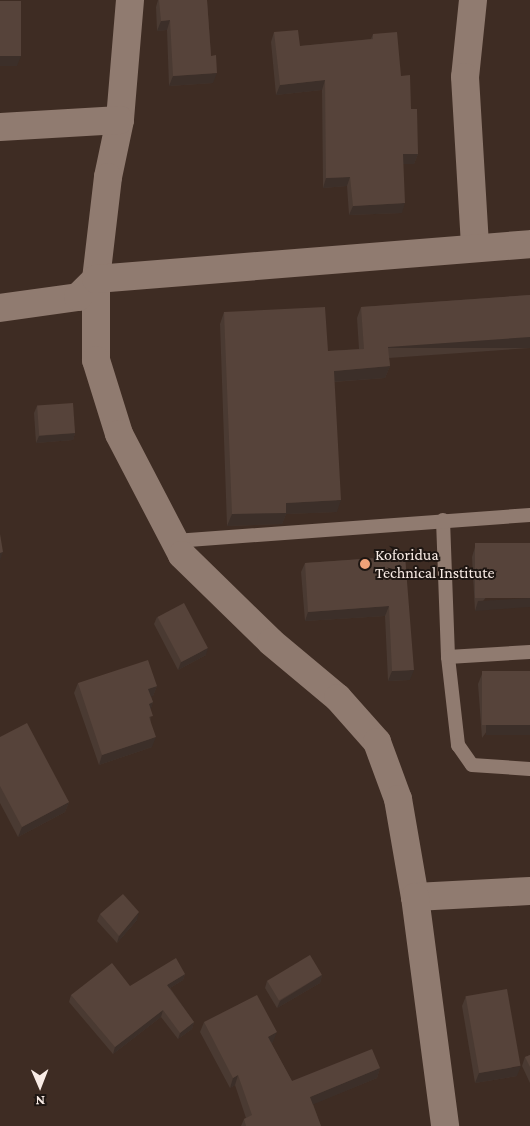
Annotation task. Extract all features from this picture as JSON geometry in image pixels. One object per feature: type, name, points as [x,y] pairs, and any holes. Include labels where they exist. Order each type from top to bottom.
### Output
[{"type":"street","points":[[130,0],[120,120],[108,177],[96,279],[99,369],[119,434],[182,556],[271,642],[338,698],[377,742],[398,799],[415,897],[445,1126]]},
{"type":"street","points":[[473,0],[465,77],[475,248]]},
{"type":"street","points":[[0,127],[120,120]]},
{"type":"street","points":[[0,308],[78,297],[96,279],[530,244]]},
{"type":"street","points":[[415,897],[530,891]]},
{"type":"lane","points":[[175,541],[530,515]]},
{"type":"lane","points":[[443,520],[448,657],[458,745],[472,764],[530,769]]},
{"type":"lane","points":[[448,657],[530,652]]},
{"type":"building","points":[[159,0],[207,0],[211,56],[216,55],[217,73],[173,76],[170,20],[161,21]]},
{"type":"building","points":[[0,1],[21,1],[21,56],[0,56]]},
{"type":"building","points":[[298,30],[300,46],[373,39],[373,34],[397,32],[401,76],[410,75],[411,109],[417,109],[418,154],[403,154],[405,203],[353,206],[350,177],[326,178],[325,80],[280,85],[274,32]]},
{"type":"building","points":[[530,295],[530,337],[388,347],[390,366],[334,371],[341,500],[286,503],[286,513],[232,514],[224,312],[325,307],[328,351],[364,349],[361,307]]},
{"type":"building","points":[[73,403],[75,433],[39,435],[37,406]]},
{"type":"building","points":[[0,534],[3,552],[0,553]]},
{"type":"building","points":[[475,543],[530,543],[530,598],[475,598]]},
{"type":"building","points":[[405,556],[414,670],[392,671],[389,606],[308,612],[305,563]]},
{"type":"building","points":[[184,603],[208,648],[181,662],[158,617]]},
{"type":"building","points":[[148,660],[157,686],[148,689],[153,702],[149,704],[153,716],[149,717],[156,737],[102,755],[78,683]]},
{"type":"building","points":[[482,671],[530,671],[530,725],[482,725]]},
{"type":"building","points":[[27,723],[69,802],[22,827],[0,786],[0,737]]},
{"type":"building","points":[[123,894],[139,912],[119,936],[100,914]]},
{"type":"building","points":[[310,955],[322,975],[279,1000],[267,981]]},
{"type":"building","points":[[176,958],[185,974],[167,985],[194,1022],[180,1033],[163,1010],[115,1047],[71,995],[112,963],[130,986]]},
{"type":"building","points":[[507,989],[521,1066],[479,1073],[466,996]]},
{"type":"building","points":[[257,995],[277,1032],[268,1037],[292,1081],[372,1049],[380,1068],[310,1097],[321,1126],[246,1126],[244,1119],[252,1115],[238,1075],[233,1078],[204,1022]]},
{"type":"building","points":[[530,1055],[530,1067],[525,1057]]},
{"type":"place","name":"Koforidua Technical Institute","points":[[365,564]]}]
